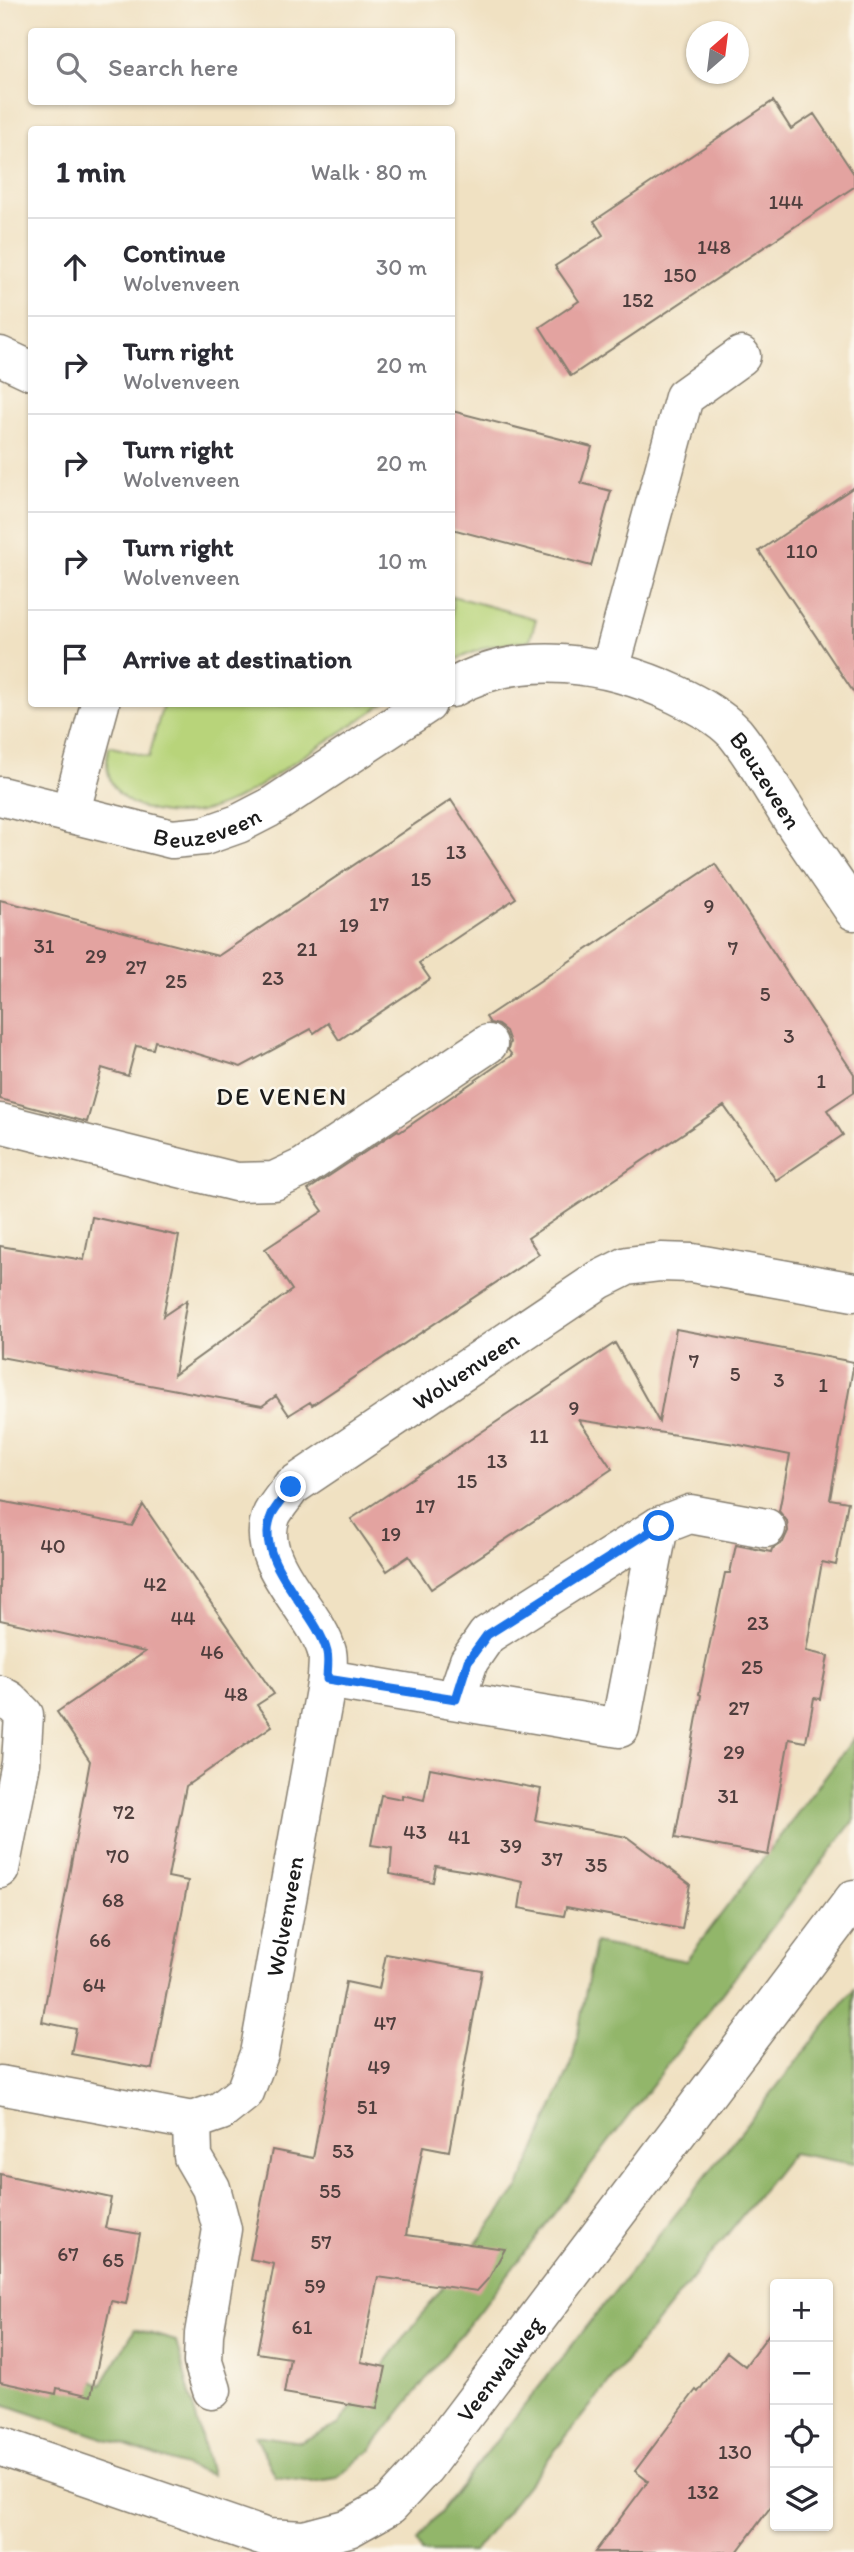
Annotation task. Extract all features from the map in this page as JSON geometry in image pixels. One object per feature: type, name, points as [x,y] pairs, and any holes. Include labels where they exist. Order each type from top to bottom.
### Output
[{"type":"street","points":[[0,356],[28,370]]},
{"type":"street","points":[[610,670],[684,397],[741,356]]},
{"type":"street","name":"Beuzeveen","points":[[455,687],[491,670],[542,664],[610,670],[637,677],[702,707],[734,732],[854,911]]},
{"type":"street","points":[[0,796],[70,814],[99,707]]},
{"type":"street","name":"Beuzeveen","points":[[70,814],[172,839],[204,836],[269,808],[422,707]]},
{"type":"street","points":[[0,1123],[236,1182],[274,1181],[304,1167],[488,1044]]},
{"type":"street","name":"Wolvenveen","points":[[192,2121],[221,2111],[245,2092],[259,2054],[327,1679],[328,1654],[319,1632],[279,1570],[268,1542],[272,1515],[291,1487],[599,1280],[627,1266],[661,1262],[692,1263],[854,1292]]},
{"type":"street","points":[[456,1699],[468,1661],[487,1635],[659,1526],[690,1514],[766,1528]]},
{"type":"street","points":[[327,1679],[620,1728],[659,1526]]},
{"type":"street","points":[[0,1695],[24,1715],[21,1763],[0,1869]]},
{"type":"street","name":"Veenwalweg","points":[[0,2446],[267,2539],[356,2540],[424,2468],[854,1899]]},
{"type":"street","points":[[0,2085],[192,2121],[193,2157],[211,2188],[222,2228],[204,2334],[203,2362],[212,2390]]},
{"type":"green space","points":[[455,597],[536,619],[530,640],[486,647],[455,660]]},
{"type":"green space","points":[[162,707],[379,707],[249,792],[213,809],[195,813],[175,814],[150,810],[119,794],[111,782],[107,768],[109,746],[149,757]]},
{"type":"green space","points":[[854,1738],[854,1820],[506,2277],[371,2449],[337,2478],[312,2482],[276,2477],[255,2435],[300,2442],[338,2425],[519,2187],[572,2063],[595,1943],[686,1961]]},
{"type":"green space","points":[[854,1989],[854,2164],[792,2153],[474,2552],[422,2552],[417,2541]]},
{"type":"green space","points":[[135,2329],[176,2341],[211,2475],[0,2403],[0,2349],[102,2384]]},
{"type":"building","points":[[773,101],[791,129],[814,114],[854,174],[854,187],[571,376],[540,327],[579,301],[555,266],[603,235],[594,221]]},
{"type":"building","points":[[455,412],[592,447],[581,483],[611,491],[591,566],[455,530]]},
{"type":"building","points":[[854,487],[854,693],[759,551]]},
{"type":"building","points":[[451,800],[516,898],[419,963],[430,979],[339,1040],[328,1023],[314,1033],[311,1029],[241,1067],[155,1041],[153,1049],[136,1046],[128,1076],[102,1068],[87,1122],[0,1099],[0,900],[218,956]]},
{"type":"building","points":[[715,864],[854,1074],[854,1092],[827,1110],[843,1135],[776,1180],[724,1106],[528,1238],[539,1254],[312,1405],[310,1402],[289,1415],[276,1396],[262,1406],[0,1357],[0,1246],[84,1260],[92,1217],[179,1236],[163,1316],[187,1300],[174,1375],[292,1290],[265,1249],[323,1211],[308,1190],[398,1130],[400,1132],[512,1055],[508,1050],[510,1042],[506,1031],[490,1023],[486,1017]]},
{"type":"building","points":[[676,1329],[854,1362],[830,1499],[848,1502],[836,1565],[822,1562],[806,1651],[828,1656],[820,1699],[814,1698],[806,1742],[789,1739],[768,1855],[675,1838],[701,1695],[699,1694],[725,1573],[730,1573],[736,1545],[771,1552],[783,1542],[788,1531],[787,1521],[779,1511],[790,1455],[579,1420],[612,1469],[431,1589],[409,1556],[387,1571],[351,1519],[615,1343],[659,1422]]},
{"type":"building","points":[[0,1501],[132,1526],[143,1505],[274,1694],[257,1705],[272,1726],[186,1786],[168,1877],[188,1881],[152,2069],[71,2054],[76,2029],[42,2022],[90,1761],[57,1712],[145,1652],[0,1620]]},
{"type":"building","points":[[430,1768],[541,1789],[535,1820],[627,1837],[690,1884],[682,1929],[566,1907],[564,1916],[519,1908],[523,1882],[480,1873],[436,1866],[433,1882],[390,1874],[392,1848],[371,1845],[381,1795],[402,1799],[402,1795],[424,1800]]},
{"type":"building","points":[[386,1954],[482,1971],[449,2151],[423,2146],[406,2235],[505,2249],[489,2278],[477,2291],[378,2277],[361,2362],[386,2367],[377,2409],[284,2393],[290,2358],[257,2353],[274,2264],[250,2259],[272,2150],[313,2158],[346,1982],[379,1989]]},
{"type":"building","points":[[0,2174],[111,2198],[105,2228],[140,2234],[126,2304],[111,2301],[91,2396],[57,2388],[56,2394],[0,2382]]},
{"type":"building","points":[[770,2333],[770,2508],[737,2552],[595,2552],[648,2481],[635,2471],[696,2390],[698,2392],[727,2352],[745,2366]]},
{"type":"district","name":"DE VENEN","points":[[282,1096]]},
{"type":"route","points":[[291,1487],[272,1515],[268,1542],[279,1570],[319,1632],[328,1654],[327,1679],[456,1699],[468,1661],[487,1635],[659,1526]]}]
